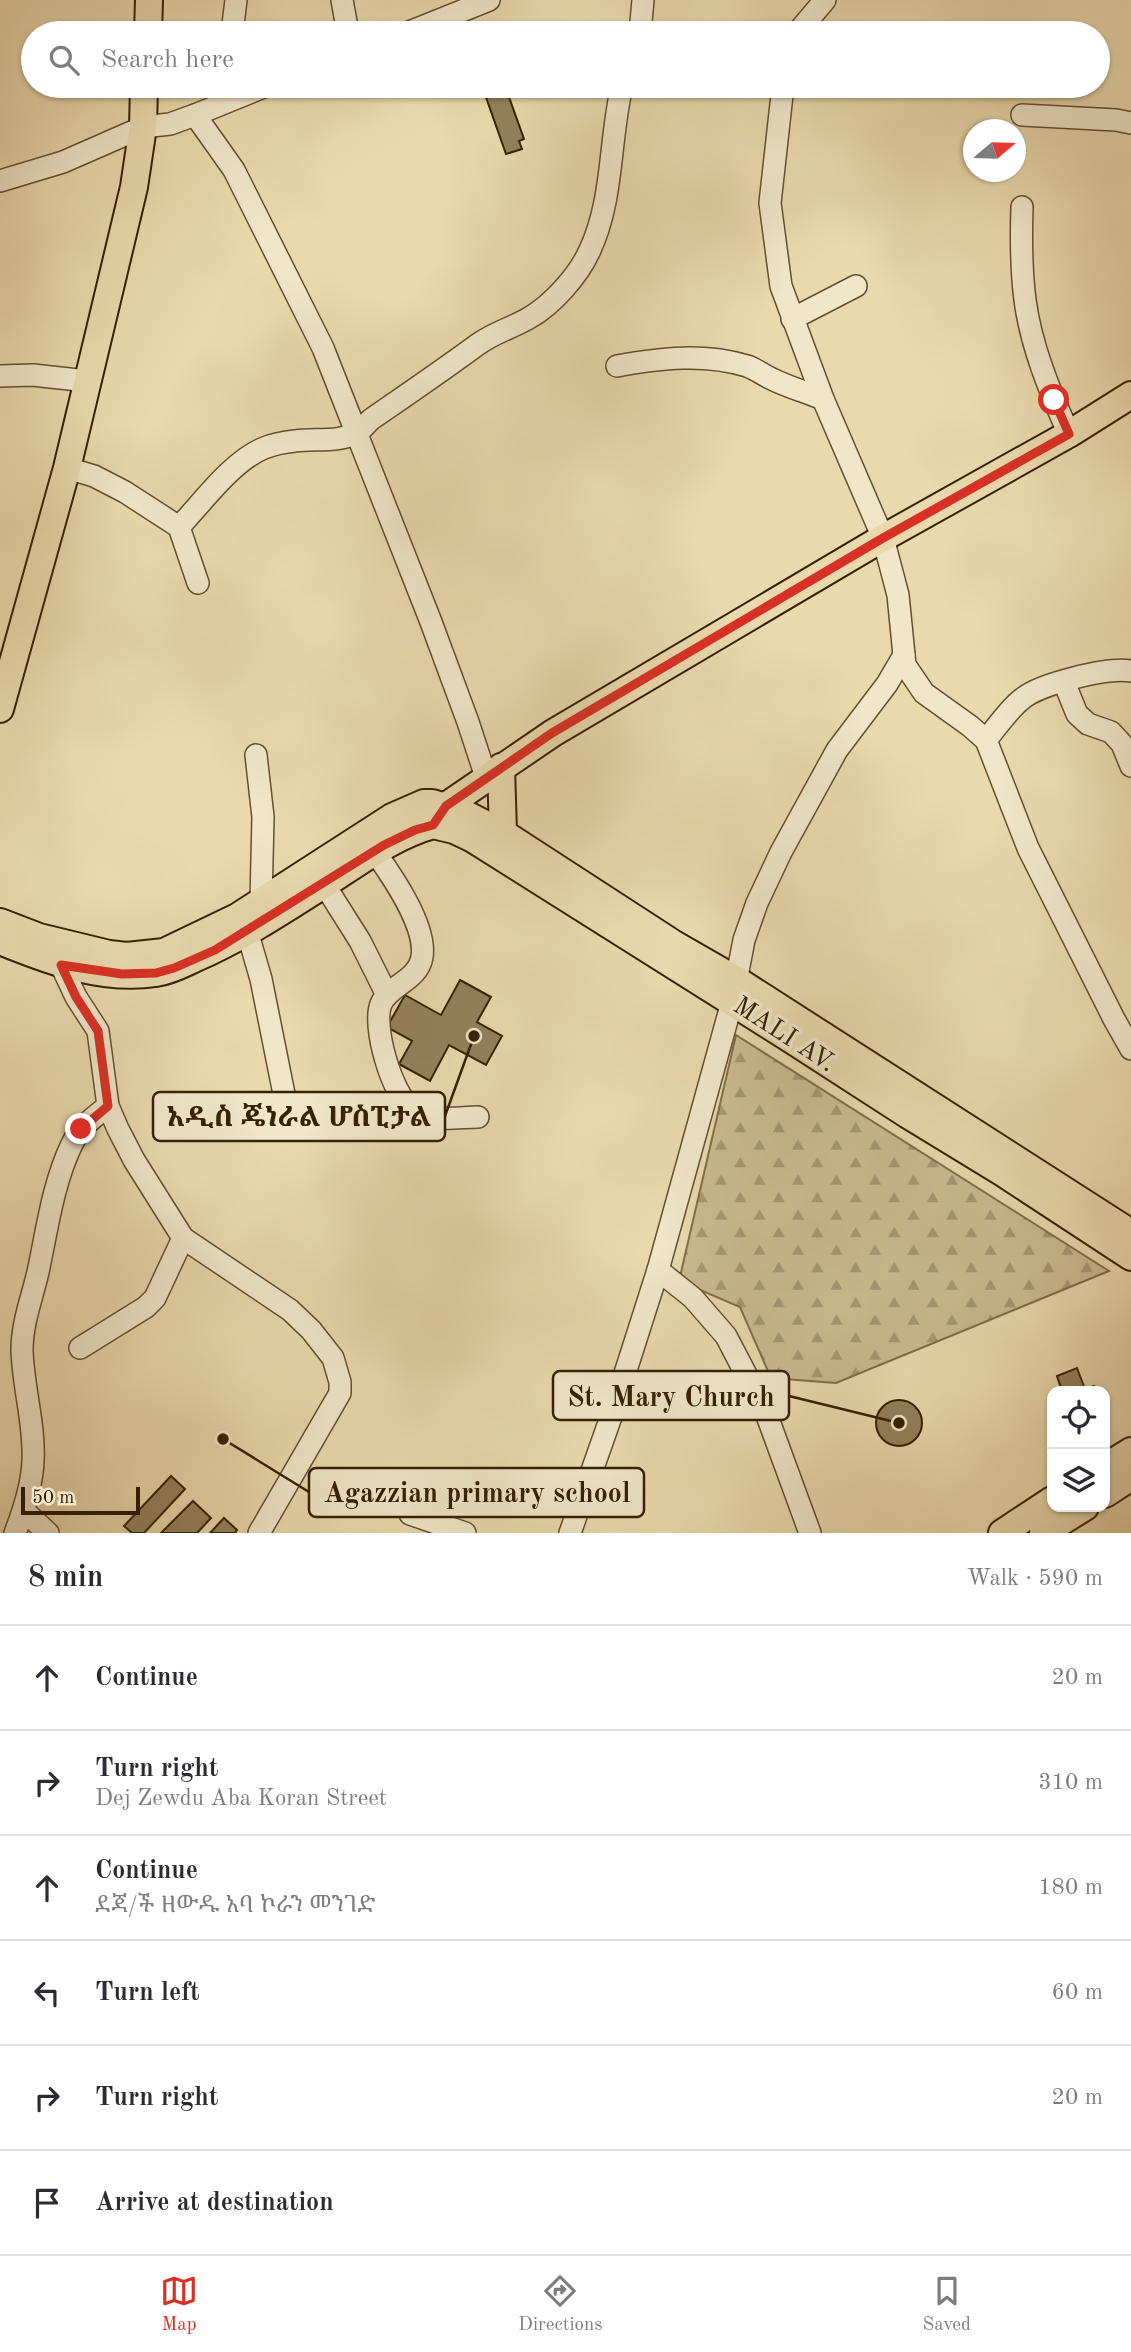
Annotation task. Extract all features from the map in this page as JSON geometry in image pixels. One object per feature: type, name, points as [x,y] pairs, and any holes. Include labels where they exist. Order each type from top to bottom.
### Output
[{"type":"main road","points":[[148,21],[149,0]]},
{"type":"main road","points":[[0,709],[67,468],[134,187],[143,127],[144,98]]},
{"type":"main road","points":[[0,922],[39,937],[127,956],[164,952],[242,924],[324,884],[415,830],[552,733],[883,538],[1069,434],[1131,395]]},
{"type":"main road","points":[[494,772],[503,833]]},
{"type":"main road","points":[[0,942],[61,965],[122,974],[156,973],[174,968],[215,950],[261,901],[392,817],[424,803],[439,815]]},
{"type":"main road","name":"MALI AV.","points":[[439,815],[454,830],[734,991],[1131,1233]]},
{"type":"main road","name":"MALI AV.","points":[[439,815],[503,833],[674,944],[734,991],[1131,1257]]},
{"type":"main road","points":[[1110,1464],[1131,1451]]},
{"type":"main road","points":[[1110,1491],[1131,1477]]},
{"type":"main road","points":[[1002,1533],[1047,1503]]},
{"type":"main road","points":[[1043,1533],[1077,1512]]},
{"type":"street","points":[[233,21],[236,0]]},
{"type":"street","points":[[342,0],[346,21]]},
{"type":"street","points":[[641,21],[643,0]]},
{"type":"street","points":[[807,21],[825,0]]},
{"type":"street","points":[[435,21],[482,1]]},
{"type":"street","points":[[0,181],[63,162],[143,127],[170,124],[195,115],[224,98]]},
{"type":"street","points":[[179,527],[237,466],[263,448],[299,440],[332,439],[358,433],[368,422],[424,385],[481,342],[538,313],[578,270],[592,243],[610,176],[619,98]]},
{"type":"street","points":[[782,98],[770,203],[781,286],[823,399],[883,538],[898,595],[904,660],[924,693],[986,740],[1028,848],[1131,1049]]},
{"type":"street","points":[[195,115],[234,170],[323,348],[468,722],[494,772]]},
{"type":"street","points":[[1022,116],[1131,122]]},
{"type":"street","points":[[1022,207],[1023,275],[1029,320],[1054,400],[1069,434]]},
{"type":"street","points":[[792,319],[856,286]]},
{"type":"street","points":[[617,366],[662,358],[688,357],[730,361],[823,399]]},
{"type":"street","points":[[0,376],[33,375],[86,381]]},
{"type":"street","points":[[67,468],[94,476],[125,492],[179,527],[198,583]]},
{"type":"street","points":[[570,1533],[658,1270],[734,991],[744,940],[757,903],[781,852],[837,750],[904,660]]},
{"type":"street","points":[[986,740],[1032,691],[1090,673],[1131,671]]},
{"type":"street","points":[[1064,682],[1077,714],[1088,723],[1111,732],[1122,744],[1131,766]]},
{"type":"street","points":[[256,755],[263,817],[261,901]]},
{"type":"street","points":[[375,852],[397,883],[412,913],[420,937],[422,957],[414,973],[387,995],[380,1007],[379,1031],[394,1082],[409,1107],[428,1117],[478,1117]]},
{"type":"street","points":[[324,884],[360,941],[387,995]]},
{"type":"street","points":[[242,924],[261,979],[289,1119]]},
{"type":"street","points":[[61,965],[76,997],[98,1031],[108,1106],[134,1160],[183,1237],[290,1310],[325,1345],[333,1358],[340,1381],[340,1393],[259,1533]]},
{"type":"street","points":[[15,1533],[24,1511],[33,1459],[22,1347],[25,1318],[50,1213],[72,1144],[81,1129],[108,1106]]},
{"type":"street","points":[[80,1348],[146,1307],[155,1298],[183,1237]]},
{"type":"street","points":[[658,1270],[693,1298],[726,1336],[766,1413],[810,1533]]},
{"type":"street","points":[[24,1511],[48,1533]]},
{"type":"street","points":[[410,1514],[465,1533]]},
{"type":"green space","points":[[736,1035],[1109,1271],[836,1383],[771,1378],[740,1307],[679,1281]]},
{"type":"building","points":[[486,98],[509,98],[524,139],[519,141],[522,149],[506,154]]},
{"type":"building","points":[[460,980],[491,997],[477,1022],[502,1036],[486,1065],[449,1045],[430,1081],[399,1064],[412,1041],[387,1027],[405,995],[441,1015]]},
{"type":"building","points":[[1077,1368],[1084,1386],[1060,1386],[1057,1376]]},
{"type":"building","points":[[899,1400],[915,1407],[922,1423],[915,1439],[899,1446],[883,1439],[876,1423],[883,1407]]},
{"type":"building","points":[[171,1476],[185,1489],[144,1533],[132,1533],[124,1526]]},
{"type":"building","points":[[193,1501],[211,1518],[197,1533],[161,1533]]},
{"type":"building","points":[[224,1518],[237,1530],[235,1533],[210,1533]]},
{"type":"place","name":"አዲስ ጄነራል ሆስፒታል","points":[[474,1036]]},
{"type":"place","name":"St. Mary Church","points":[[899,1423]]},
{"type":"place","name":"Agazzian primary school","points":[[223,1439]]},
{"type":"route","points":[[81,1129],[108,1106],[103,1059],[98,1031],[76,997],[61,965],[122,974],[156,973],[215,950],[384,845],[415,830],[433,825],[446,806],[552,733],[883,538],[1069,434],[1054,400]]}]
